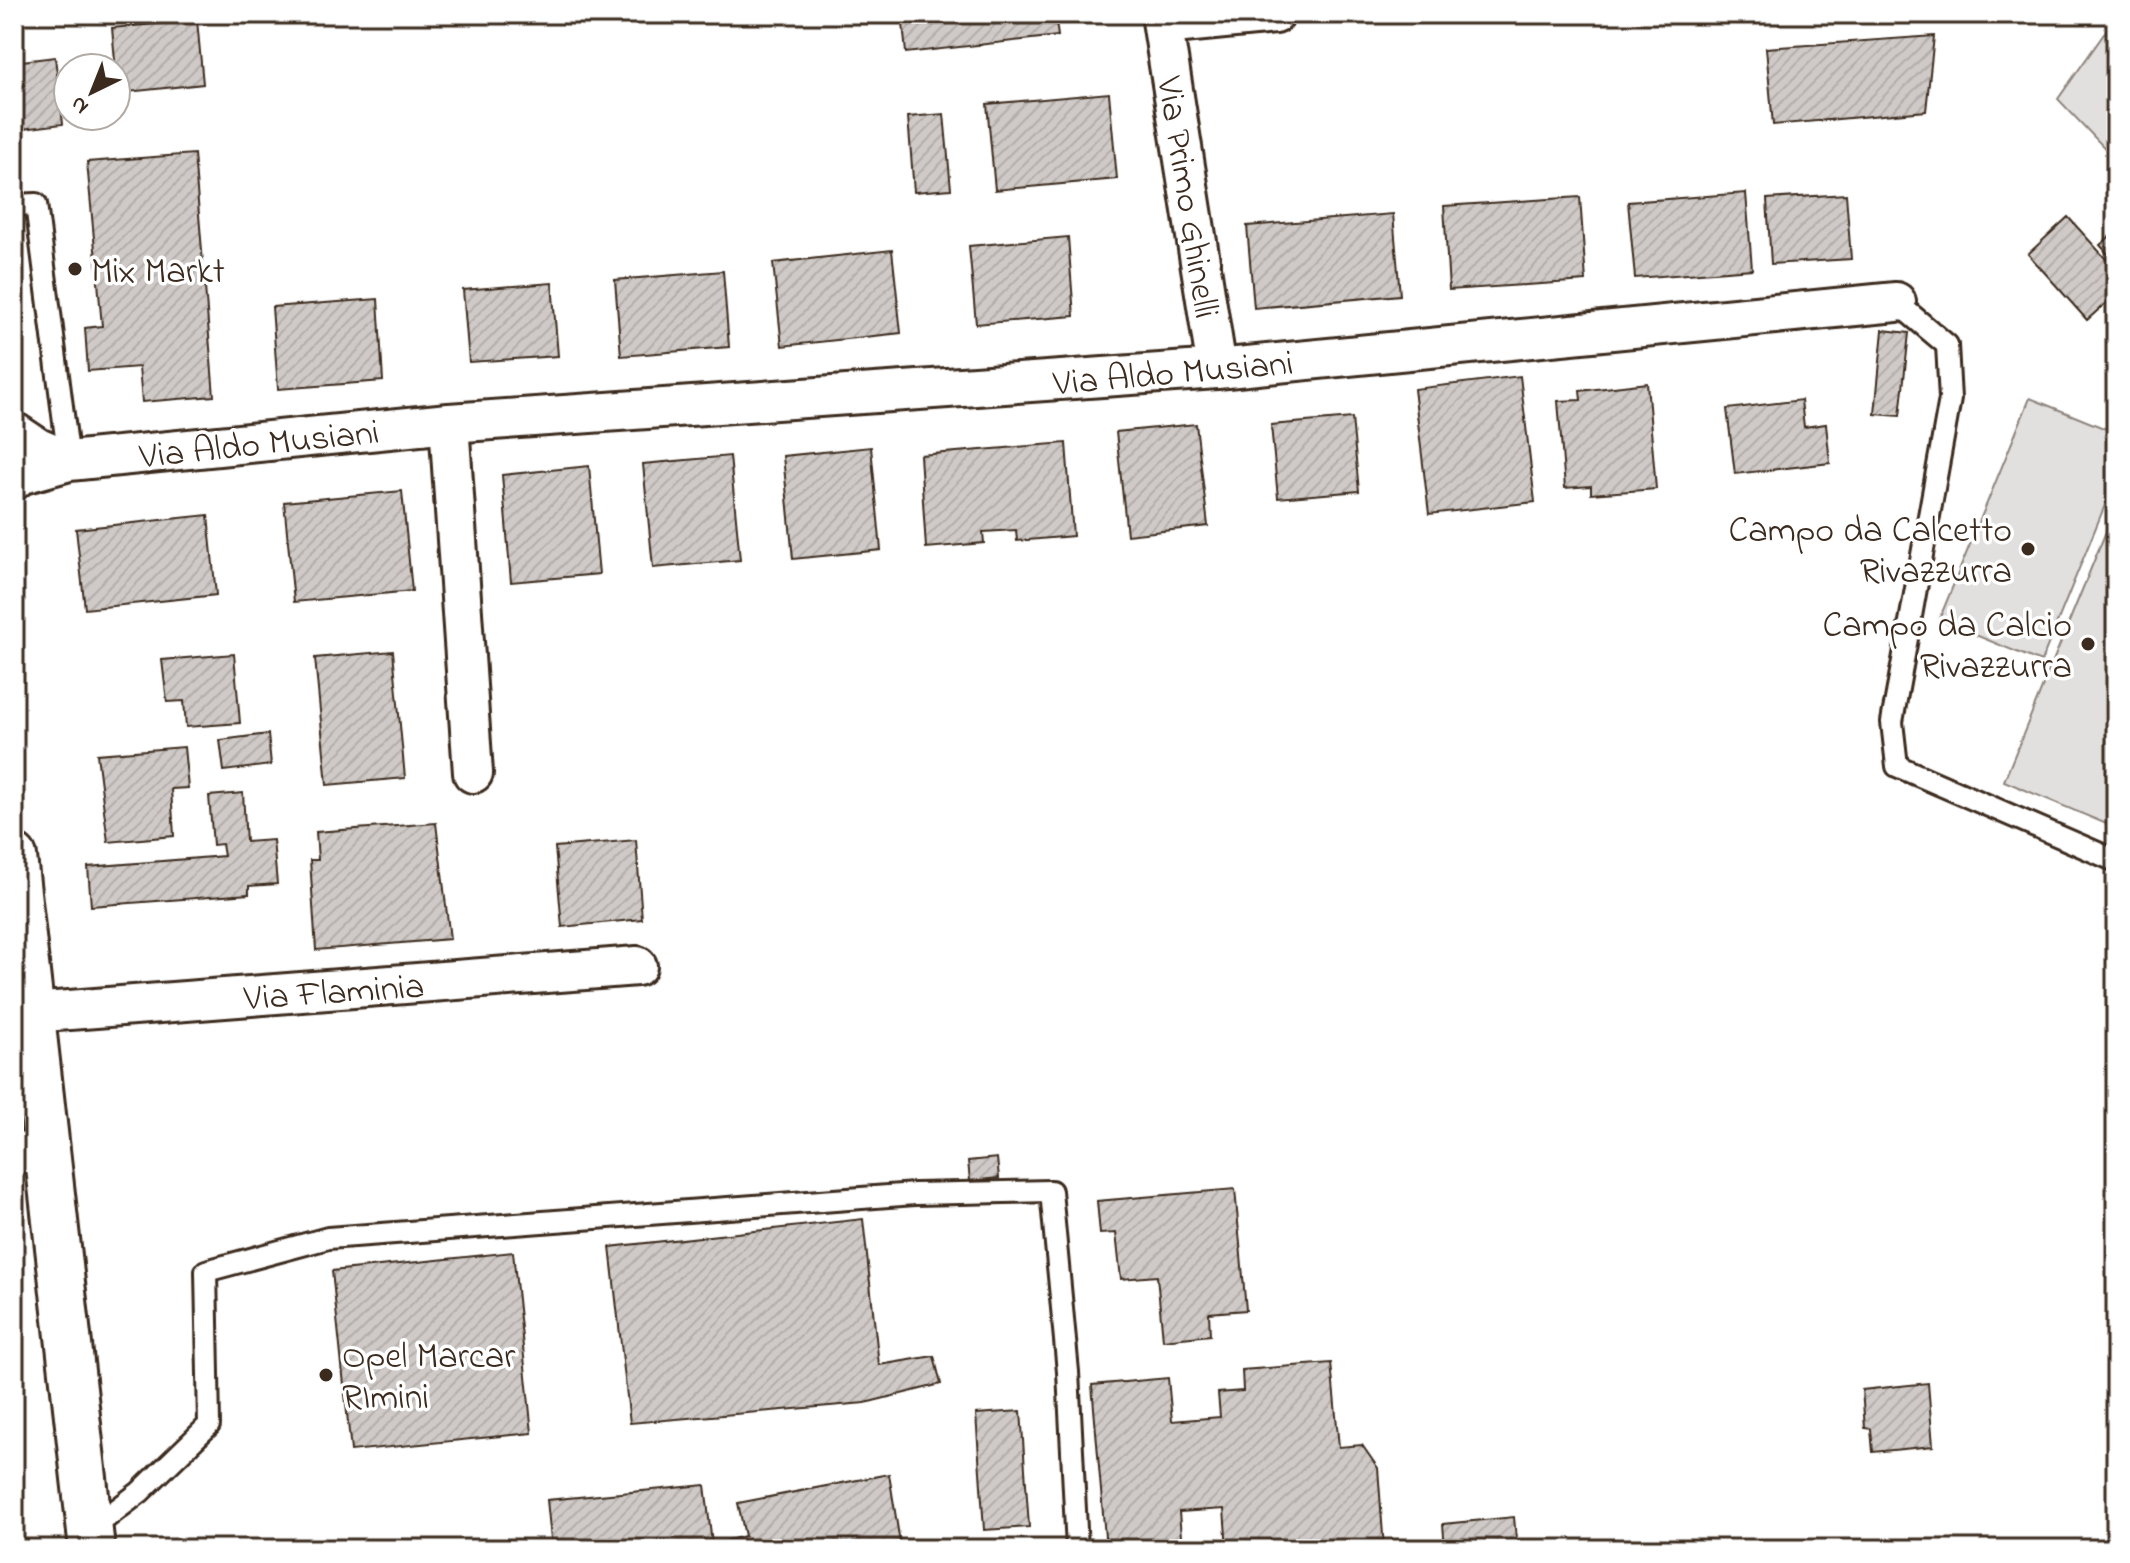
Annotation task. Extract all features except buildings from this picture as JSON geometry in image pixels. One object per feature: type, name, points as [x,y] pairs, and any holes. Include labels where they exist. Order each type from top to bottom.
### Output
[{"type":"main road","points":[[14,857],[31,1013],[31,1153],[91,1540]]},
{"type":"street","name":"Via Primo Ghinelli","points":[[1217,369],[1162,20],[1275,14]]},
{"type":"street","name":"Via Aldo Musiani","points":[[14,480],[19,475],[69,461],[449,423],[1217,369],[1896,302]]},
{"type":"street","points":[[449,423],[473,773]]},
{"type":"street","points":[[14,432],[38,448],[69,461]]},
{"type":"street","name":"Via Flaminia","points":[[31,1013],[637,966]]},
{"type":"lane","points":[[14,205],[36,204],[69,461]]},
{"type":"lane","points":[[1896,302],[1947,345],[1950,399],[1892,722],[1897,766],[2116,861]]},
{"type":"lane","points":[[91,1540],[209,1425],[206,1271],[328,1238],[915,1194],[1051,1191],[1068,1372],[1077,1549]]},
{"type":"shaded area","points":[[2116,17],[2116,160],[2058,99]]},
{"type":"shaded area","name":"Campo da Calcetto Rivazzurra","points":[[2030,398],[2116,433],[2116,478],[2041,662],[1939,620]]},
{"type":"shaded area","name":"Campo da Calcio Rivazzurra","points":[[2116,507],[2116,828],[2004,781]]},
{"type":"place","name":"Mix Markt","points":[[75,269]]},
{"type":"place","name":"Campo da Calcetto Rivazzurra","points":[[2028,549]]},
{"type":"place","name":"Campo da Calcio Rivazzurra","points":[[2088,644]]},
{"type":"place","name":"Opel Marcar RImini","points":[[326,1375]]}]
